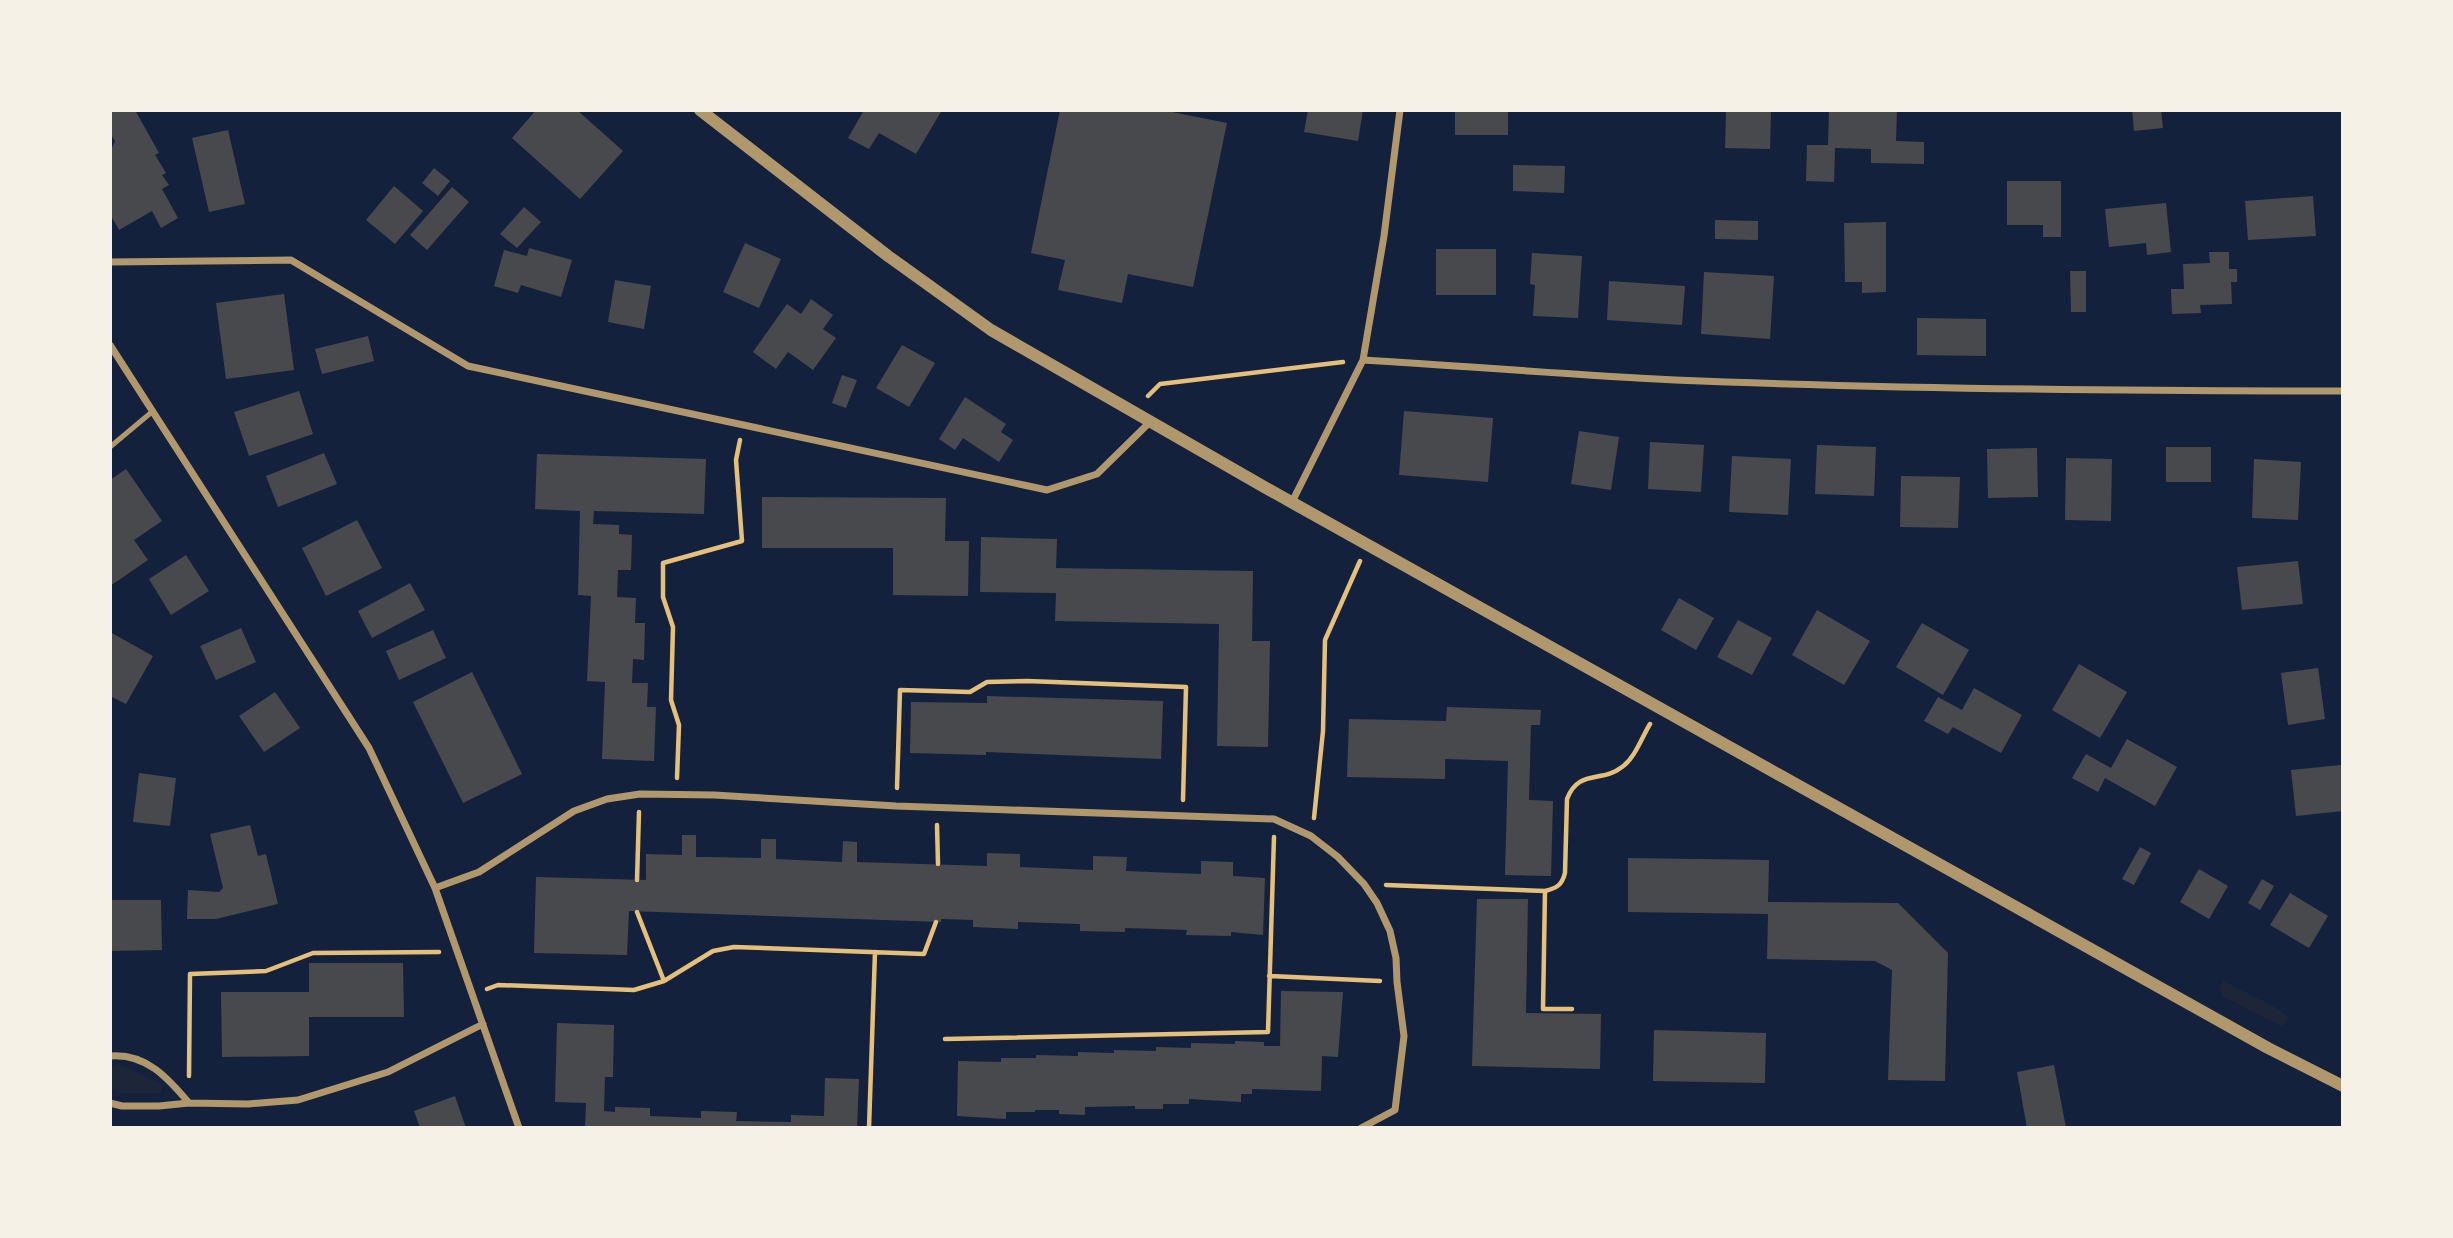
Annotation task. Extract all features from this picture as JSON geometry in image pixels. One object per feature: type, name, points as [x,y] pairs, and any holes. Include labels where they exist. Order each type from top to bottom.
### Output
[{"type":"street","points":[[700,110],[888,256],[981,322],[1150,422],[2268,1048],[2341,1082]]},
{"type":"street","points":[[1292,502],[1363,360],[1384,236],[1400,110]]},
{"type":"street","points":[[110,262],[291,260],[468,366],[1047,490],[1097,474],[1150,422]]},
{"type":"street","points":[[110,345],[369,748],[435,888],[519,1128]]},
{"type":"street","points":[[1363,360],[1673,379],[2033,391],[2343,391]]},
{"type":"street","points":[[435,888],[479,872],[574,811],[607,799],[640,794],[1275,819],[1311,836],[1338,856],[1364,884],[1377,903],[1390,931],[1396,958],[1404,1036],[1395,1110],[1361,1128]]},
{"type":"street","points":[[110,1103],[122,1106],[159,1106],[189,1102],[247,1104],[298,1100],[388,1072],[483,1024]]},
{"type":"street","points":[[110,1055],[124,1055],[141,1060],[167,1076],[189,1102]]},
{"type":"lane","points":[[110,447],[153,411]]},
{"type":"path","points":[[1133,412],[1160,384],[1363,360]]},
{"type":"path","points":[[677,794],[679,725],[671,700],[673,627],[663,597],[663,563],[741,541],[736,460],[743,425]]},
{"type":"path","points":[[1311,836],[1323,731],[1325,640],[1368,544]]},
{"type":"path","points":[[896,806],[900,690],[970,692],[987,682],[1027,681],[1186,687],[1182,814]]},
{"type":"path","points":[[1364,884],[1545,891],[1556,888],[1563,882],[1567,799],[1571,788],[1578,781],[1616,772],[1626,765],[1660,707]]},
{"type":"path","points":[[638,880],[640,794]]},
{"type":"path","points":[[937,807],[937,864]]},
{"type":"path","points":[[945,1039],[1268,1032],[1275,819]]},
{"type":"path","points":[[1545,891],[1543,1009],[1572,1009]]},
{"type":"path","points":[[637,912],[664,981]]},
{"type":"path","points":[[472,994],[498,985],[634,990],[664,981],[713,951],[734,947],[924,954],[936,922]]},
{"type":"path","points":[[189,1102],[190,974],[266,971],[313,953],[458,952]]},
{"type":"path","points":[[869,1128],[875,952]]},
{"type":"path","points":[[1269,976],[1397,982]]},
{"type":"shaded area","points":[[2223,981],[2288,1016],[2283,1027],[2222,996],[2220,988]]},
{"type":"shaded area","points":[[117,1065],[158,1083],[162,1086],[161,1093],[119,1093],[112,1089],[110,1069]]},
{"type":"building","points":[[110,110],[135,110],[159,153],[155,155],[166,173],[162,175],[169,185],[162,189],[178,218],[161,228],[152,211],[119,230],[110,214],[110,152],[115,141],[110,133]]},
{"type":"building","points":[[536,110],[577,110],[623,151],[580,199],[512,138]]},
{"type":"building","points":[[864,110],[942,110],[916,154],[879,133],[869,149],[848,138]]},
{"type":"building","points":[[1060,110],[1162,110],[1227,123],[1193,287],[1128,274],[1122,303],[1058,290],[1065,260],[1031,253]]},
{"type":"building","points":[[1308,110],[1363,110],[1358,141],[1304,132]]},
{"type":"building","points":[[1455,110],[1508,110],[1508,135],[1455,135]]},
{"type":"building","points":[[1726,110],[1771,110],[1770,149],[1725,148]]},
{"type":"building","points":[[1829,110],[1897,110],[1896,141],[1924,142],[1924,164],[1871,163],[1871,149],[1835,148],[1834,182],[1806,181],[1807,145],[1828,145]]},
{"type":"building","points":[[2132,110],[2161,110],[2163,128],[2134,131]]},
{"type":"building","points":[[228,130],[245,204],[209,212],[192,138]]},
{"type":"building","points":[[1513,165],[1565,166],[1564,193],[1513,191]]},
{"type":"building","points":[[434,168],[450,181],[438,196],[422,183]]},
{"type":"building","points":[[2007,181],[2061,181],[2061,237],[2043,237],[2043,225],[2007,225]]},
{"type":"building","points":[[394,186],[423,211],[395,244],[366,220]]},
{"type":"building","points":[[452,187],[469,202],[427,250],[410,235]]},
{"type":"building","points":[[2313,196],[2316,236],[2248,240],[2245,201]]},
{"type":"building","points":[[2166,203],[2171,252],[2147,255],[2146,243],[2109,247],[2105,209]]},
{"type":"building","points":[[524,207],[541,222],[517,248],[500,234]]},
{"type":"building","points":[[1715,220],[1758,221],[1758,240],[1715,239]]},
{"type":"building","points":[[1886,222],[1886,292],[1862,293],[1862,282],[1845,282],[1844,223]]},
{"type":"building","points":[[745,243],[781,259],[759,308],[723,292]]},
{"type":"building","points":[[529,248],[572,260],[561,297],[521,285],[518,293],[494,286],[504,250],[527,256]]},
{"type":"building","points":[[1436,249],[1496,249],[1496,295],[1436,295]]},
{"type":"building","points":[[2209,252],[2229,252],[2229,269],[2237,269],[2237,282],[2231,282],[2232,304],[2200,305],[2201,313],[2172,314],[2171,289],[2184,289],[2183,264],[2210,263]]},
{"type":"building","points":[[1532,253],[1582,256],[1578,318],[1533,316],[1535,285],[1530,284]]},
{"type":"building","points":[[2070,271],[2086,271],[2086,312],[2071,312]]},
{"type":"building","points":[[1704,272],[1774,276],[1770,339],[1701,334]]},
{"type":"building","points":[[615,280],[651,286],[644,329],[608,322]]},
{"type":"building","points":[[1609,281],[1685,286],[1682,325],[1607,320]]},
{"type":"building","points":[[284,294],[294,370],[226,379],[216,303]]},
{"type":"building","points":[[811,299],[833,315],[823,329],[836,338],[813,370],[788,352],[776,369],[753,352],[787,304],[801,314]]},
{"type":"building","points":[[1917,318],[1986,319],[1986,356],[1917,355]]},
{"type":"building","points":[[368,336],[374,361],[322,374],[315,349]]},
{"type":"building","points":[[902,345],[935,363],[909,407],[876,388]]},
{"type":"building","points":[[842,375],[857,380],[846,408],[832,403]]},
{"type":"building","points":[[299,391],[313,434],[249,456],[234,412]]},
{"type":"building","points":[[965,397],[1006,424],[1001,432],[1013,440],[999,462],[963,438],[955,450],[939,439]]},
{"type":"building","points":[[1404,411],[1493,418],[1488,482],[1399,475]]},
{"type":"building","points":[[1579,431],[1619,437],[1611,490],[1571,484]]},
{"type":"building","points":[[1650,442],[1704,445],[1701,492],[1648,489]]},
{"type":"building","points":[[1817,445],[1876,447],[1874,496],[1815,494]]},
{"type":"building","points":[[2166,447],[2211,447],[2211,482],[2166,482]]},
{"type":"building","points":[[2037,448],[2038,497],[1988,498],[1987,449]]},
{"type":"building","points":[[324,453],[337,484],[278,507],[266,476]]},
{"type":"building","points":[[537,454],[706,459],[704,514],[594,511],[593,524],[619,525],[619,534],[632,535],[631,570],[618,570],[617,597],[636,598],[635,623],[645,623],[644,660],[633,659],[632,683],[648,683],[647,707],[656,707],[654,761],[602,759],[605,682],[587,681],[591,596],[578,595],[580,511],[535,509]]},
{"type":"building","points":[[1732,456],[1791,459],[1788,515],[1729,512]]},
{"type":"building","points":[[2066,458],[2112,459],[2111,521],[2065,520]]},
{"type":"building","points":[[2254,459],[2301,462],[2298,520],[2252,518]]},
{"type":"building","points":[[126,469],[162,521],[134,540],[148,560],[110,586],[110,480]]},
{"type":"building","points":[[1901,476],[1960,477],[1958,528],[1900,527]]},
{"type":"building","points":[[762,497],[946,498],[945,541],[969,541],[968,596],[893,595],[893,548],[762,548]]},
{"type":"building","points":[[357,520],[382,568],[326,596],[302,548]]},
{"type":"building","points":[[981,537],[1057,539],[1056,568],[1253,571],[1252,641],[1270,641],[1268,747],[1217,746],[1219,624],[1055,621],[1056,593],[980,592]]},
{"type":"building","points":[[186,555],[209,591],[171,615],[149,579]]},
{"type":"building","points":[[2298,561],[2303,604],[2242,610],[2237,567]]},
{"type":"building","points":[[410,583],[425,610],[372,638],[358,611]]},
{"type":"building","points":[[1679,598],[1714,618],[1696,650],[1661,630]]},
{"type":"building","points":[[1817,610],[1870,641],[1844,685],[1792,655]]},
{"type":"building","points":[[1738,620],[1772,638],[1752,675],[1717,657]]},
{"type":"building","points":[[1922,623],[1969,650],[1943,695],[1896,667]]},
{"type":"building","points":[[241,628],[256,662],[216,680],[200,646]]},
{"type":"building","points":[[433,630],[446,658],[399,680],[386,651]]},
{"type":"building","points":[[110,632],[153,656],[126,704],[110,696]]},
{"type":"building","points":[[2079,664],[2127,692],[2100,738],[2052,710]]},
{"type":"building","points":[[2318,668],[2325,719],[2288,725],[2281,673]]},
{"type":"building","points":[[472,672],[522,774],[463,803],[413,702]]},
{"type":"building","points":[[1974,688],[2022,715],[2001,753],[1953,727],[1948,734],[1924,721],[1938,697],[1962,710]]},
{"type":"building","points":[[275,692],[300,728],[264,752],[239,716]]},
{"type":"building","points":[[987,696],[1163,701],[1161,759],[986,752],[986,755],[910,753],[911,702],[987,703]]},
{"type":"building","points":[[1447,707],[1541,710],[1540,725],[1531,725],[1529,800],[1553,801],[1551,876],[1505,875],[1508,761],[1445,759],[1445,779],[1347,777],[1349,719],[1446,721]]},
{"type":"building","points":[[2127,739],[2177,767],[2155,806],[2105,778],[2098,792],[2072,778],[2086,754],[2111,768]]},
{"type":"building","points":[[2341,765],[2343,811],[2296,816],[2291,770]]},
{"type":"building","points":[[139,773],[176,778],[170,826],[133,822]]},
{"type":"building","points":[[250,825],[258,856],[266,854],[278,904],[216,919],[187,919],[188,890],[219,892],[223,888],[210,834]]},
{"type":"building","points":[[682,835],[696,835],[696,857],[761,858],[761,839],[776,839],[776,859],[842,862],[843,841],[857,842],[857,862],[987,866],[987,853],[1020,854],[1020,867],[1093,870],[1093,856],[1127,857],[1126,871],[1201,874],[1201,861],[1233,862],[1233,876],[1265,878],[1263,935],[1231,932],[1231,936],[1186,935],[1187,930],[1125,928],[1125,932],[1080,931],[1080,924],[1018,922],[1018,929],[973,927],[973,920],[941,919],[941,922],[629,911],[627,955],[534,953],[536,877],[646,880],[646,854],[682,855]]},
{"type":"building","points":[[2140,847],[2151,853],[2134,885],[2122,879]]},
{"type":"building","points":[[1628,858],[1769,860],[1768,902],[1898,903],[1948,953],[1945,1081],[1888,1080],[1892,970],[1875,961],[1767,959],[1768,914],[1628,912]]},
{"type":"building","points":[[2199,869],[2228,886],[2209,919],[2180,902]]},
{"type":"building","points":[[2262,879],[2274,886],[2260,910],[2248,903]]},
{"type":"building","points":[[2290,893],[2328,916],[2309,948],[2270,925]]},
{"type":"building","points":[[1477,899],[1528,899],[1526,1013],[1601,1014],[1600,1069],[1472,1066]]},
{"type":"building","points":[[110,900],[161,900],[162,950],[110,951]]},
{"type":"building","points":[[309,963],[403,963],[404,1017],[309,1017],[309,1056],[222,1057],[221,992],[309,992]]},
{"type":"building","points":[[1281,991],[1343,992],[1338,1057],[1322,1056],[1321,1091],[1252,1089],[1252,1094],[1241,1094],[1241,1102],[1189,1099],[1189,1104],[1163,1104],[1163,1109],[1135,1109],[1135,1106],[1085,1107],[1085,1115],[1059,1114],[1059,1110],[1035,1110],[1006,1112],[1006,1119],[957,1116],[958,1061],[1001,1062],[1001,1058],[1036,1058],[1036,1055],[1078,1056],[1078,1052],[1156,1051],[1156,1047],[1191,1048],[1191,1043],[1235,1044],[1235,1041],[1264,1042],[1264,1046],[1280,1046]]},
{"type":"building","points":[[557,1023],[614,1025],[613,1077],[605,1077],[604,1111],[615,1112],[615,1107],[650,1108],[650,1116],[701,1118],[701,1111],[737,1112],[736,1121],[791,1122],[791,1115],[824,1116],[825,1078],[859,1079],[857,1128],[585,1128],[586,1103],[555,1102]]},
{"type":"building","points":[[1654,1030],[1766,1033],[1765,1083],[1653,1081]]},
{"type":"building","points":[[2054,1065],[2066,1128],[2027,1128],[2017,1072]]},
{"type":"building","points":[[455,1096],[466,1128],[420,1128],[414,1111]]}]
